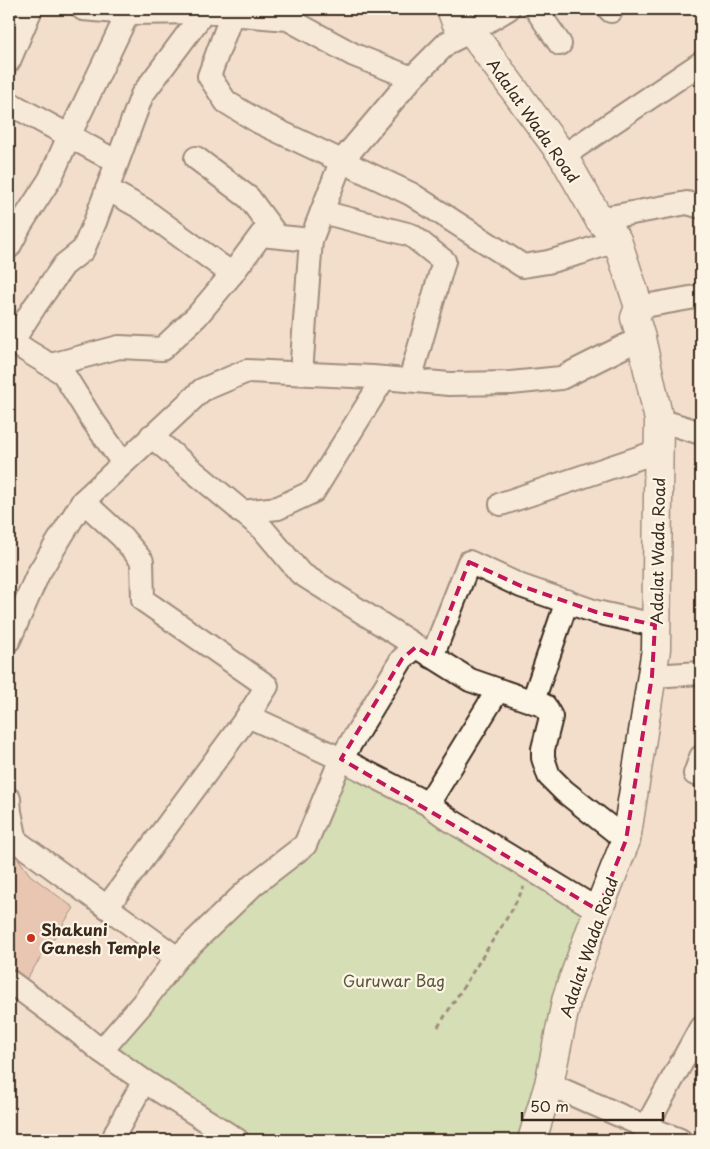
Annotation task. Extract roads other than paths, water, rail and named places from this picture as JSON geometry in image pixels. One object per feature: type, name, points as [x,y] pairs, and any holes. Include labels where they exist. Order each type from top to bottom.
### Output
[{"type":"main road","name":"Adalat Wada Road","points":[[451,9],[456,22],[472,31],[563,156],[599,219],[617,240],[639,308],[635,318],[659,420],[656,650],[626,840],[598,910],[567,997],[549,1084],[532,1140]]},
{"type":"street","points":[[9,61],[31,9]]},
{"type":"street","points":[[83,9],[128,13],[287,14],[354,55],[412,78]]},
{"type":"street","points":[[301,373],[311,240],[341,162],[412,78],[447,43],[472,31],[508,9]]},
{"type":"street","points":[[536,9],[560,44]]},
{"type":"street","points":[[123,463],[91,418],[63,373],[10,340],[64,266],[83,250],[142,95],[204,12]]},
{"type":"street","points":[[9,247],[21,224],[50,179],[128,13]]},
{"type":"street","points":[[232,14],[209,76],[226,102],[259,122],[410,194],[524,266],[548,262],[617,240]]},
{"type":"street","points":[[563,156],[701,63]]},
{"type":"street","points":[[9,103],[117,162]]},
{"type":"street","points":[[196,158],[249,198],[277,236]]},
{"type":"street","points":[[107,189],[143,209],[232,274]]},
{"type":"street","points":[[599,219],[687,203],[701,207]]},
{"type":"street","points":[[322,212],[411,235],[444,261],[410,380]]},
{"type":"street","points":[[51,365],[119,348],[162,349],[197,316],[261,235],[311,240]]},
{"type":"street","points":[[639,308],[701,296]]},
{"type":"street","points":[[9,640],[38,574],[83,501],[202,390],[247,370],[449,384],[511,383],[561,378],[641,338]]},
{"type":"street","points":[[241,512],[278,508],[314,491],[384,378]]},
{"type":"street","points":[[659,420],[701,433]]},
{"type":"street","points":[[151,436],[262,529],[300,573],[470,680],[545,706],[551,717],[543,750],[543,758],[549,776],[564,791],[626,840]]},
{"type":"street","points":[[501,504],[659,451]]},
{"type":"street","points":[[83,501],[122,537],[142,561],[144,600],[267,686],[248,716],[107,907]]},
{"type":"street","points":[[101,1051],[142,1004],[177,958],[254,885],[305,845],[341,759],[402,659],[424,652],[469,562],[521,586],[596,612],[656,625]]},
{"type":"street","points":[[532,701],[567,601]]},
{"type":"street","points":[[652,676],[701,673]]},
{"type":"street","points":[[428,804],[498,690]]},
{"type":"street","points":[[248,716],[341,759],[428,804],[450,820],[598,910]]},
{"type":"street","points":[[9,799],[16,841],[177,958]]},
{"type":"street","points":[[9,981],[144,1081],[237,1140]]},
{"type":"street","points":[[646,1127],[700,1029]]},
{"type":"street","points":[[113,1140],[144,1081]]},
{"type":"street","points":[[549,1084],[680,1140]]},
{"type":"place","name":"Shakuni Ganesh Temple","points":[[31,938]]},
{"type":"park label","name":"Guruwar Bag","points":[[394,980]]}]
